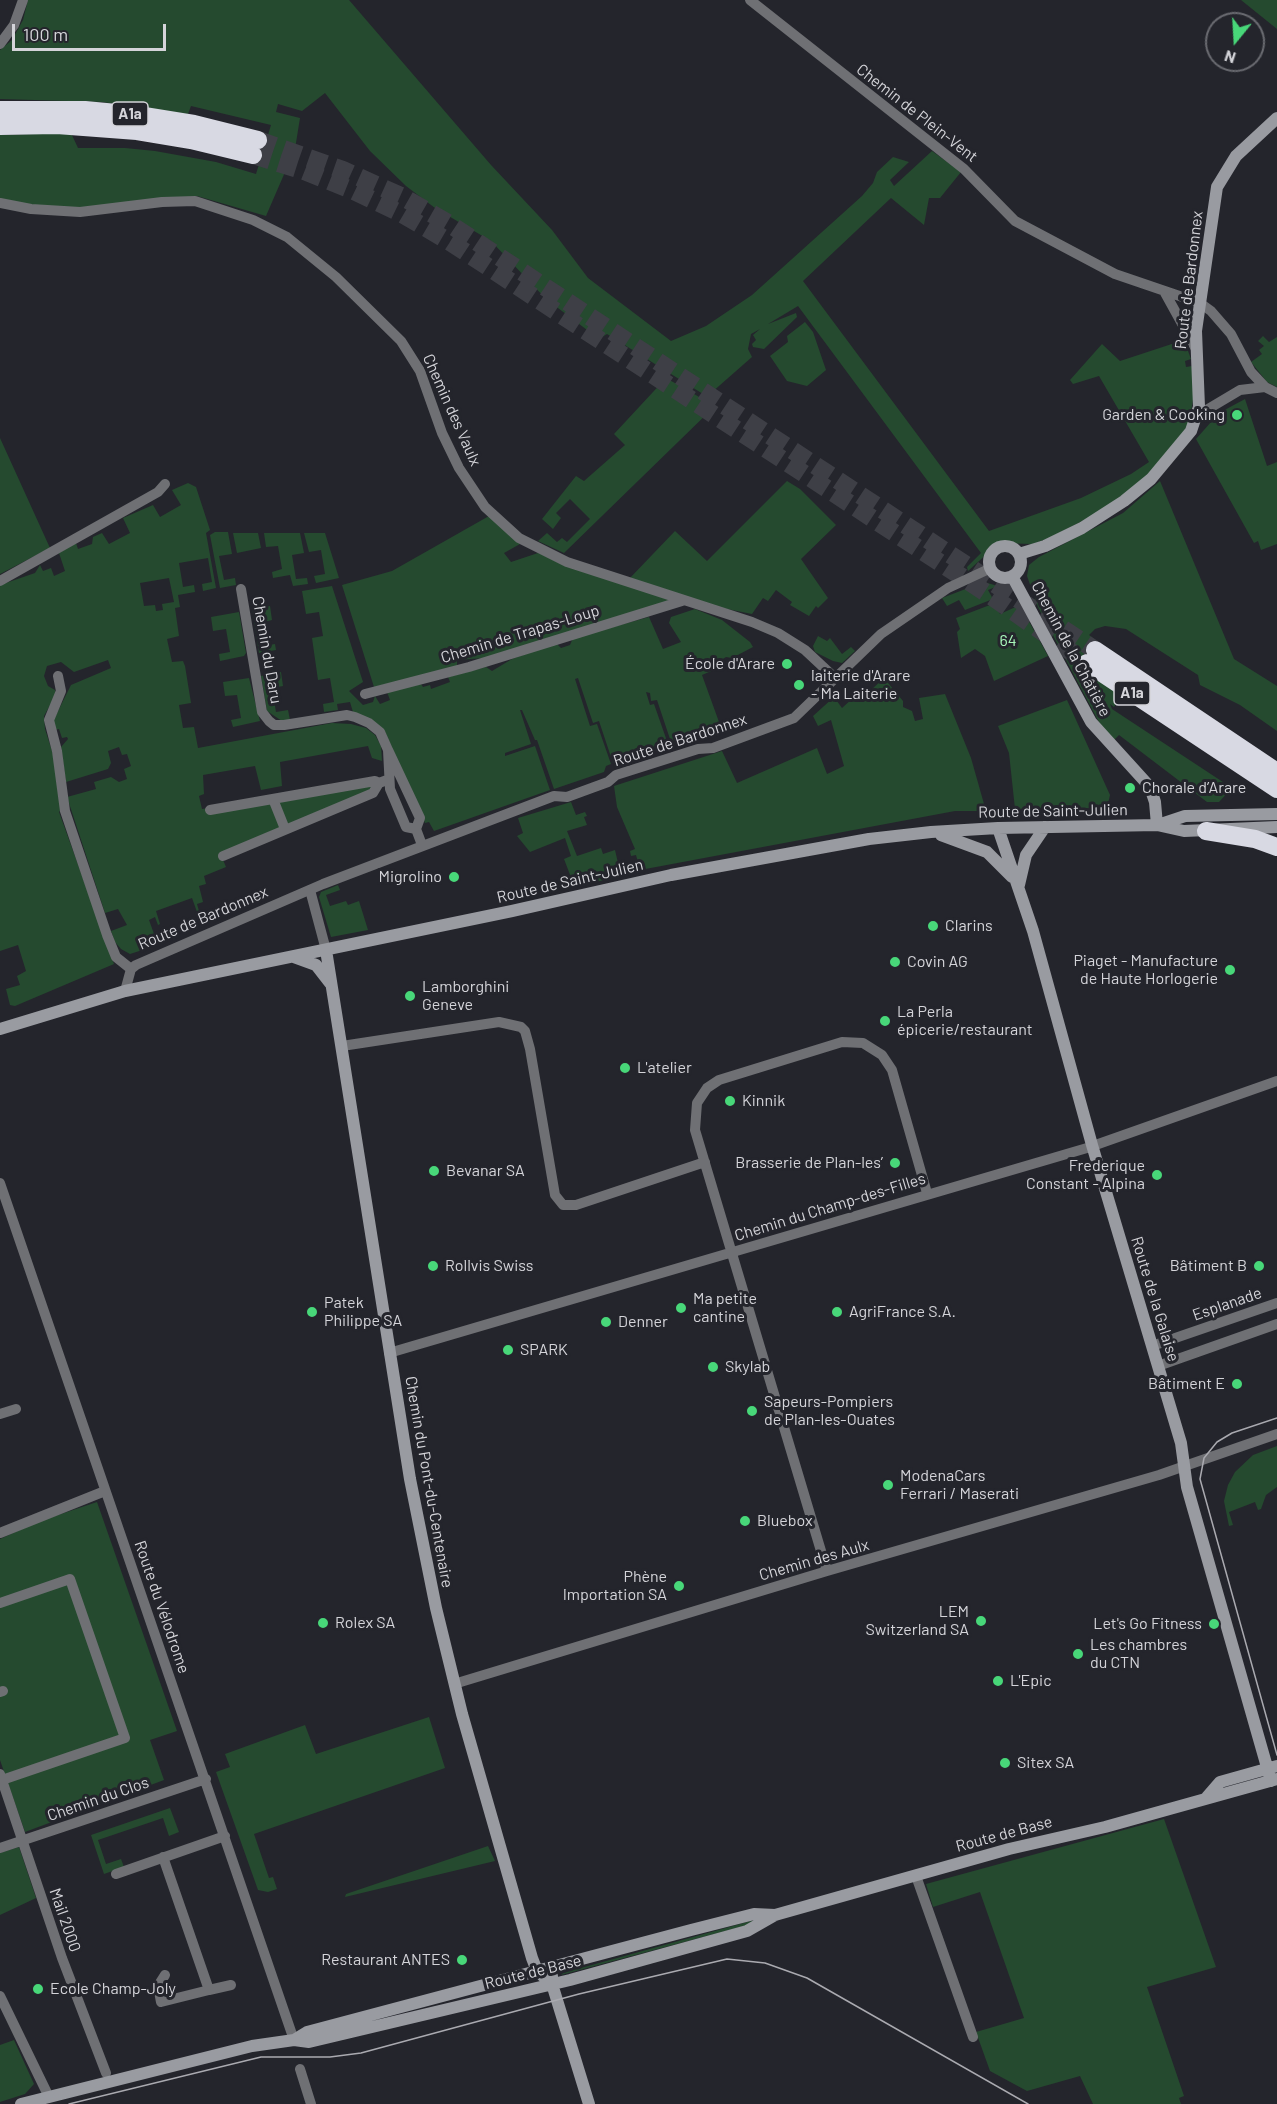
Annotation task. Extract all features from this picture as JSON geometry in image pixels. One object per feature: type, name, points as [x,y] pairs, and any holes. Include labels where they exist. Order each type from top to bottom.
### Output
[{"type":"highway","name":"A1a","points":[[0,110],[85,110],[138,115],[194,124],[256,148],[137,131],[66,125],[0,126]]},
{"type":"highway","name":"A1a","points":[[1277,772],[1091,656],[1252,774],[1277,789]]},
{"type":"highway","name":"A1a","points":[[1252,774],[1277,799]]},
{"type":"highway","points":[[1206,831],[1255,839],[1277,847]]},
{"type":"street","points":[[0,44],[14,25],[23,0]]},
{"type":"street","name":"Chemin de Plein-Vent","points":[[750,0],[964,169],[1015,221],[1115,274],[1200,303]]},
{"type":"street","name":"Route de Bardonnex","points":[[125,991],[131,969],[144,961],[310,890],[554,796],[567,796],[608,782],[616,776],[698,749],[713,748],[794,718],[881,634],[948,588],[991,568],[990,557],[998,548],[1011,547],[1019,554],[1045,546],[1083,528],[1137,492],[1187,438],[1198,415],[1200,397],[1196,349],[1200,303],[1217,187],[1236,156],[1277,118]]},
{"type":"street","name":"Chemin des Vaulx","points":[[0,203],[31,210],[80,212],[168,201],[195,201],[253,220],[287,237],[344,284],[383,322],[410,353],[427,387],[442,433],[459,468],[479,498],[506,526],[529,544],[567,562],[752,622],[778,633],[805,650],[836,678]]},
{"type":"street","points":[[1164,291],[1196,349]]},
{"type":"street","points":[[1200,303],[1226,327],[1251,372],[1265,387],[1277,393]]},
{"type":"street","points":[[1198,415],[1240,390],[1265,387]]},
{"type":"street","points":[[0,581],[158,492],[165,484]]},
{"type":"street","points":[[991,568],[998,576],[1012,576],[1020,567],[1019,554]]},
{"type":"street","name":"Chemin de la Châtière","points":[[1012,576],[1090,722],[1110,746],[1140,773],[1150,787],[1155,802],[1156,825]]},
{"type":"street","name":"Chemin du Daru","points":[[241,589],[262,712],[274,725],[347,715],[369,723],[380,732],[420,818],[411,828]]},
{"type":"street","name":"Chemin de Trapas-Loup","points":[[364,694],[469,667],[683,601]]},
{"type":"street","points":[[58,676],[61,691],[49,720],[57,751],[65,811],[116,957],[131,969]]},
{"type":"street","name":"Chemin du Daru","points":[[388,750],[383,782],[422,845]]},
{"type":"street","points":[[210,810],[375,781],[383,782]]},
{"type":"street","points":[[223,856],[373,793],[383,782]]},
{"type":"street","points":[[273,799],[285,829]]},
{"type":"street","name":"Route de Saint-Julien","points":[[1156,825],[1185,816],[1277,814]]},
{"type":"street","name":"Route de Saint-Julien","points":[[1,1026],[125,991],[709,867],[860,841],[932,832],[998,828],[1156,825],[1184,831],[1206,831],[1277,827]]},
{"type":"street","points":[[1019,886],[1026,855],[1045,827]]},
{"type":"street","name":"Route de la Galaise","points":[[998,828],[1019,886],[1092,1145],[1181,1443],[1184,1466],[1212,1576],[1272,1767],[1274,1780]]},
{"type":"street","points":[[932,832],[972,844],[987,852],[1001,863],[1019,886]]},
{"type":"street","points":[[310,890],[326,950]]},
{"type":"street","name":"Chemin du Pont-du-Centenaire","points":[[326,950],[410,1479],[454,1684],[537,1971]]},
{"type":"street","points":[[293,956],[323,971],[333,988]]},
{"type":"street","points":[[342,1046],[499,1022],[520,1027],[525,1031],[530,1049],[555,1195],[563,1205],[576,1205],[705,1162]]},
{"type":"street","points":[[827,1571],[694,1130],[694,1117],[700,1097],[712,1084],[732,1075],[842,1042],[857,1041],[878,1051],[889,1064],[927,1193]]},
{"type":"street","name":"Chemin du Champ-des-Filles","points":[[389,1353],[1092,1145],[1277,1081]]},
{"type":"street","name":"Route du Vélodrome","points":[[0,1183],[294,2040]]},
{"type":"street","name":"Esplanade","points":[[1152,1346],[1277,1303]]},
{"type":"street","points":[[1158,1366],[1277,1324]]},
{"type":"street","points":[[0,1414],[16,1409]]},
{"type":"street","name":"Chemin des Aulx","points":[[454,1684],[827,1571],[1096,1494],[1277,1434]]},
{"type":"street","points":[[0,1533],[105,1491]]},
{"type":"street","points":[[0,1604],[70,1580],[125,1738],[1,1777]]},
{"type":"street","name":"Route de Base","points":[[1207,1797],[1220,1782],[1272,1767]]},
{"type":"street","name":"Mail 2000","points":[[1,1777],[62,1958],[106,2073]]},
{"type":"street","name":"Chemin du Clos","points":[[0,1848],[206,1779]]},
{"type":"street","name":"Route de Base","points":[[21,2104],[48,2095],[252,2046],[294,2040],[317,2040],[552,1984],[747,1931],[775,1915],[1009,1849],[1105,1827],[1274,1780]]},
{"type":"street","points":[[116,1874],[225,1836]]},
{"type":"street","points":[[163,1857],[209,1990]]},
{"type":"street","points":[[916,1876],[973,2037]]},
{"type":"street","name":"Route de Base","points":[[294,2040],[315,2030],[754,1914],[775,1915]]},
{"type":"street","points":[[554,1966],[552,1984],[589,2104]]},
{"type":"street","points":[[533,1988],[537,1971],[552,1984]]},
{"type":"street","points":[[165,1975],[158,1986],[161,2002],[231,1985]]},
{"type":"street","points":[[0,1996],[48,2095]]},
{"type":"street","points":[[300,2069],[310,2104]]},
{"type":"green space","points":[[28,0],[349,0],[491,165],[552,230],[588,278],[671,341],[706,326],[752,295],[862,196],[873,183],[877,172],[893,157],[909,162],[890,180],[894,186],[932,151],[961,172],[940,198],[929,198],[924,225],[891,198],[803,281],[989,531],[1081,498],[1131,474],[1149,462],[1099,376],[1073,384],[1070,380],[1102,344],[1120,361],[1184,340],[1191,359],[1185,361],[1186,367],[1192,366],[1194,393],[1187,429],[1143,480],[1100,512],[1047,539],[1032,544],[999,543],[968,571],[967,567],[981,553],[798,306],[768,324],[796,313],[797,317],[764,349],[753,347],[752,344],[756,340],[753,335],[760,329],[751,334],[748,349],[752,357],[711,393],[703,394],[607,334],[599,339],[546,299],[491,241],[435,208],[406,186],[370,151],[325,93],[302,111],[278,104],[276,112],[300,118],[295,149],[266,216],[197,196],[118,206],[55,209],[0,199],[0,135],[71,133],[78,148],[125,148],[155,151],[216,162],[256,174],[271,125],[191,106],[188,114],[102,102],[0,99],[0,50],[12,40],[23,20]]},
{"type":"green space","points":[[1241,0],[1277,0],[1277,29],[1265,19],[1265,12],[1256,12]]},
{"type":"green space","points":[[805,322],[813,332],[826,370],[807,386],[787,381],[770,356],[788,342],[787,336]]},
{"type":"green space","points":[[1263,336],[1269,342],[1277,337],[1277,387],[1267,382],[1251,362],[1262,354],[1259,350],[1264,346],[1258,341]]},
{"type":"green space","points":[[666,378],[715,406],[564,553],[538,541],[547,533],[557,542],[562,538],[567,542],[590,519],[570,499],[556,513],[561,518],[553,529],[542,519],[576,476],[584,481],[625,445],[614,434]]},
{"type":"green space","points":[[1245,399],[1267,466],[1277,462],[1277,544],[1261,550],[1258,541],[1254,543],[1196,439],[1219,413]]},
{"type":"green space","points":[[0,438],[50,548],[0,574]]},
{"type":"green space","points":[[787,481],[800,489],[836,525],[801,559],[828,598],[818,608],[816,606],[809,616],[790,605],[792,602],[776,590],[768,601],[763,598],[752,614],[722,608],[629,579],[675,531],[707,561]]},
{"type":"green space","points":[[1160,481],[1234,659],[1277,686],[1277,731],[1240,705],[1200,685],[1198,675],[1126,629],[1105,626],[1095,629],[1089,635],[1098,642],[1120,696],[1114,707],[1110,704],[1112,709],[1232,788],[1219,802],[1207,802],[1119,735],[1114,740],[1101,726],[1038,607],[1027,576],[1029,565],[1039,557],[1123,513]]},
{"type":"green space","points":[[188,483],[196,487],[210,530],[206,533],[216,588],[203,591],[202,584],[212,582],[208,558],[179,563],[183,587],[194,585],[195,592],[178,595],[180,607],[175,608],[179,636],[167,639],[172,662],[183,661],[185,666],[191,703],[179,705],[183,728],[194,727],[198,748],[332,723],[351,724],[366,728],[375,735],[381,746],[382,761],[372,758],[368,746],[280,762],[282,786],[261,790],[255,766],[203,775],[204,794],[199,796],[202,809],[372,784],[370,792],[221,855],[226,867],[204,876],[206,884],[199,886],[203,902],[197,904],[199,911],[197,912],[192,898],[156,911],[160,924],[158,925],[155,917],[149,920],[158,945],[130,954],[115,942],[111,931],[127,925],[118,909],[105,913],[67,797],[96,789],[94,782],[111,777],[119,782],[127,779],[124,769],[131,766],[127,754],[122,755],[119,747],[108,751],[111,763],[108,769],[66,782],[61,747],[68,739],[67,737],[62,738],[59,729],[54,730],[54,719],[71,685],[111,668],[108,660],[74,672],[61,662],[47,666],[44,676],[48,686],[55,690],[56,694],[44,716],[45,729],[53,754],[61,810],[59,812],[114,964],[15,1006],[10,1005],[6,989],[20,985],[17,976],[26,971],[18,945],[0,951],[0,585],[35,573],[40,565],[43,571],[51,568],[54,576],[65,571],[59,553],[76,543],[78,549],[92,544],[93,537],[102,533],[109,544],[130,533],[123,518],[153,505],[160,517],[181,505],[172,490]],"holes":[[[169,578],[174,602],[162,604],[163,610],[156,611],[155,605],[144,606],[140,583]]]},
{"type":"green space","points":[[489,516],[520,544],[504,553],[511,562],[538,553],[669,599],[667,602],[485,658],[457,660],[457,668],[374,687],[342,585],[392,571]]},
{"type":"green space","points":[[215,532],[228,532],[232,554],[219,556],[224,580],[235,578],[236,585],[220,588],[210,535]]},
{"type":"green space","points":[[233,533],[258,533],[261,548],[237,553]]},
{"type":"green space","points":[[264,533],[300,533],[304,553],[292,555],[296,579],[307,578],[308,584],[293,586],[290,575],[273,578],[272,572],[282,569],[278,546],[266,547]]},
{"type":"green space","points":[[304,533],[325,533],[339,578],[316,583],[314,576],[325,574],[321,550],[309,552]]},
{"type":"green space","points":[[984,582],[998,586],[988,590],[993,599],[965,610],[959,600],[947,606],[942,598]]},
{"type":"green space","points":[[332,586],[363,682],[349,691],[363,705],[373,702],[375,696],[380,704],[390,700],[387,692],[421,684],[423,687],[430,685],[431,689],[450,682],[448,677],[486,667],[492,671],[512,659],[556,643],[561,648],[570,645],[573,638],[649,617],[663,649],[681,642],[669,623],[671,617],[695,609],[722,620],[750,642],[753,647],[732,658],[726,657],[713,665],[716,669],[702,675],[723,733],[702,741],[700,736],[672,745],[657,700],[651,701],[650,693],[646,692],[650,705],[654,704],[668,744],[613,763],[599,721],[593,723],[578,678],[575,679],[590,726],[597,724],[611,764],[606,766],[604,772],[554,789],[537,740],[520,710],[531,744],[505,753],[505,756],[535,746],[550,790],[434,831],[429,822],[425,823],[385,732],[353,712],[350,702],[337,704],[338,710],[324,712],[323,704],[334,702],[330,678],[318,680],[312,638],[323,636],[319,612],[306,614],[302,591]]},
{"type":"green space","name":"64","points":[[995,603],[1000,614],[1020,605],[1048,656],[994,681],[985,656],[975,649],[961,658],[957,632],[960,629],[956,618]]},
{"type":"green space","points":[[270,606],[272,620],[260,623],[264,646],[275,644],[276,650],[259,653],[252,609]]},
{"type":"green space","points":[[239,612],[246,653],[244,656],[220,661],[219,654],[230,652],[226,629],[213,631],[211,617]]},
{"type":"green space","points":[[818,636],[827,641],[830,638],[842,654],[851,647],[855,651],[842,663],[833,661],[815,652],[813,646]]},
{"type":"green space","points":[[281,672],[283,686],[272,688],[276,712],[288,710],[290,720],[282,721],[267,711],[261,676]]},
{"type":"green space","points":[[249,678],[260,721],[233,727],[231,720],[241,718],[237,695],[225,696],[223,682]]},
{"type":"green space","points":[[884,678],[903,701],[903,707],[912,711],[915,721],[923,719],[919,698],[945,694],[971,758],[986,811],[955,811],[640,870],[636,855],[631,856],[630,851],[635,849],[617,807],[614,786],[722,751],[737,783],[817,748],[827,774],[844,766],[831,720],[818,726],[813,716],[834,697],[842,708],[853,698],[858,702]]},
{"type":"green space","points":[[1067,700],[1110,795],[1107,808],[1015,809],[1009,753],[998,726]]},
{"type":"green space","points":[[571,802],[576,815],[585,812],[587,816],[584,817],[587,825],[567,831],[577,856],[601,848],[603,854],[615,850],[621,876],[583,885],[579,877],[572,880],[564,859],[571,856],[565,838],[530,852],[517,836],[523,833],[518,818]]},
{"type":"green space","points":[[338,885],[340,890],[326,895],[330,906],[346,901],[348,905],[359,901],[368,930],[331,937],[319,897],[321,892]]},
{"type":"green space","points":[[1277,1446],[1277,1487],[1266,1495],[1261,1509],[1258,1510],[1255,1502],[1229,1512],[1233,1525],[1229,1526],[1224,1501],[1228,1485],[1235,1472],[1253,1455]]},
{"type":"green space","points":[[97,1502],[177,1731],[150,1740],[164,1780],[25,1832],[0,1760],[0,1539],[40,1521]]},
{"type":"green space","points":[[429,1717],[445,1768],[254,1834],[269,1878],[273,1877],[277,1889],[268,1892],[258,1890],[216,1772],[230,1767],[225,1754],[305,1725],[316,1754]]},
{"type":"green space","points":[[170,1808],[179,1832],[169,1836],[163,1818],[98,1840],[106,1864],[121,1859],[124,1867],[104,1874],[91,1835]]},
{"type":"green space","points":[[1164,1819],[1216,1967],[1147,1987],[1184,2096],[1179,2098],[1181,2104],[1093,2104],[1080,2076],[1027,2091],[990,2071],[976,2032],[1024,2018],[980,1892],[933,1907],[926,1884]]},
{"type":"green space","points":[[488,1846],[495,1861],[345,1897],[346,1894]]},
{"type":"green space","points":[[19,1847],[36,1898],[0,1915],[0,1853]]},
{"type":"green space","points":[[758,1919],[759,1922],[561,1975],[563,1973]]},
{"type":"green space","points":[[14,2040],[34,2084],[25,2094],[0,2102],[0,2045]]},
{"type":"tunnel","points":[[258,140],[343,170],[401,196],[448,223],[1095,650]]},
{"type":"tunnel","points":[[253,155],[304,171],[354,191],[402,214],[450,242],[994,598],[1087,663]]},
{"type":"tram line","points":[[1277,1418],[1232,1433],[1217,1442],[1204,1458],[1200,1479],[1277,1755]]},
{"type":"tram line","points":[[69,2104],[261,2057],[330,2057],[361,2053],[579,1994],[727,1959],[765,1963],[807,1978],[1028,2104]]},
{"type":"place","name":"Garden & Cooking","points":[[1237,415]]},
{"type":"place","name":"École d'Arare","points":[[787,664]]},
{"type":"place","name":"laiterie d'Arare - Ma Laiterie","points":[[799,685]]},
{"type":"place","name":"Chorale d’Arare","points":[[1130,788]]},
{"type":"place","name":"Migrolino","points":[[454,877]]},
{"type":"place","name":"Clarins","points":[[933,926]]},
{"type":"place","name":"Covin AG","points":[[895,962]]},
{"type":"place","name":"Piaget - Manufacture de Haute Horlogerie","points":[[1230,970]]},
{"type":"place","name":"Lamborghini Geneve","points":[[410,996]]},
{"type":"place","name":"La Perla épicerie/restaurant","points":[[885,1021]]},
{"type":"place","name":"L'atelier","points":[[625,1068]]},
{"type":"place","name":"Kinnik","points":[[730,1101]]},
{"type":"place","name":"Brasserie de Plan-les’","points":[[895,1163]]},
{"type":"place","name":"Bevanar SA","points":[[434,1171]]},
{"type":"place","name":"Frederique Constant - Alpina","points":[[1157,1175]]},
{"type":"place","name":"Rollvis Swiss","points":[[433,1266]]},
{"type":"place","name":"Bâtiment B","points":[[1259,1266]]},
{"type":"place","name":"Ma petite cantine","points":[[681,1308]]},
{"type":"place","name":"Patek Philippe SA","points":[[312,1312]]},
{"type":"place","name":"AgriFrance S.A.","points":[[837,1312]]},
{"type":"place","name":"Denner","points":[[606,1322]]},
{"type":"place","name":"SPARK","points":[[508,1350]]},
{"type":"place","name":"Skylab","points":[[713,1367]]},
{"type":"place","name":"Bâtiment E","points":[[1237,1384]]},
{"type":"place","name":"Sapeurs-Pompiers de Plan-les-Ouates","points":[[752,1411]]},
{"type":"place","name":"ModenaCars Ferrari / Maserati","points":[[888,1485]]},
{"type":"place","name":"Bluebox","points":[[745,1521]]},
{"type":"place","name":"Phène Importation SA","points":[[679,1586]]},
{"type":"place","name":"LEM Switzerland SA","points":[[981,1621]]},
{"type":"place","name":"Rolex SA","points":[[323,1623]]},
{"type":"place","name":"Let's Go Fitness","points":[[1214,1624]]},
{"type":"place","name":"Les chambres du CTN","points":[[1078,1654]]},
{"type":"place","name":"L'Epic","points":[[998,1681]]},
{"type":"place","name":"Sitex SA","points":[[1005,1763]]},
{"type":"place","name":"Restaurant ANTES","points":[[462,1960]]},
{"type":"place","name":"Ecole Champ-Joly","points":[[38,1989]]}]
